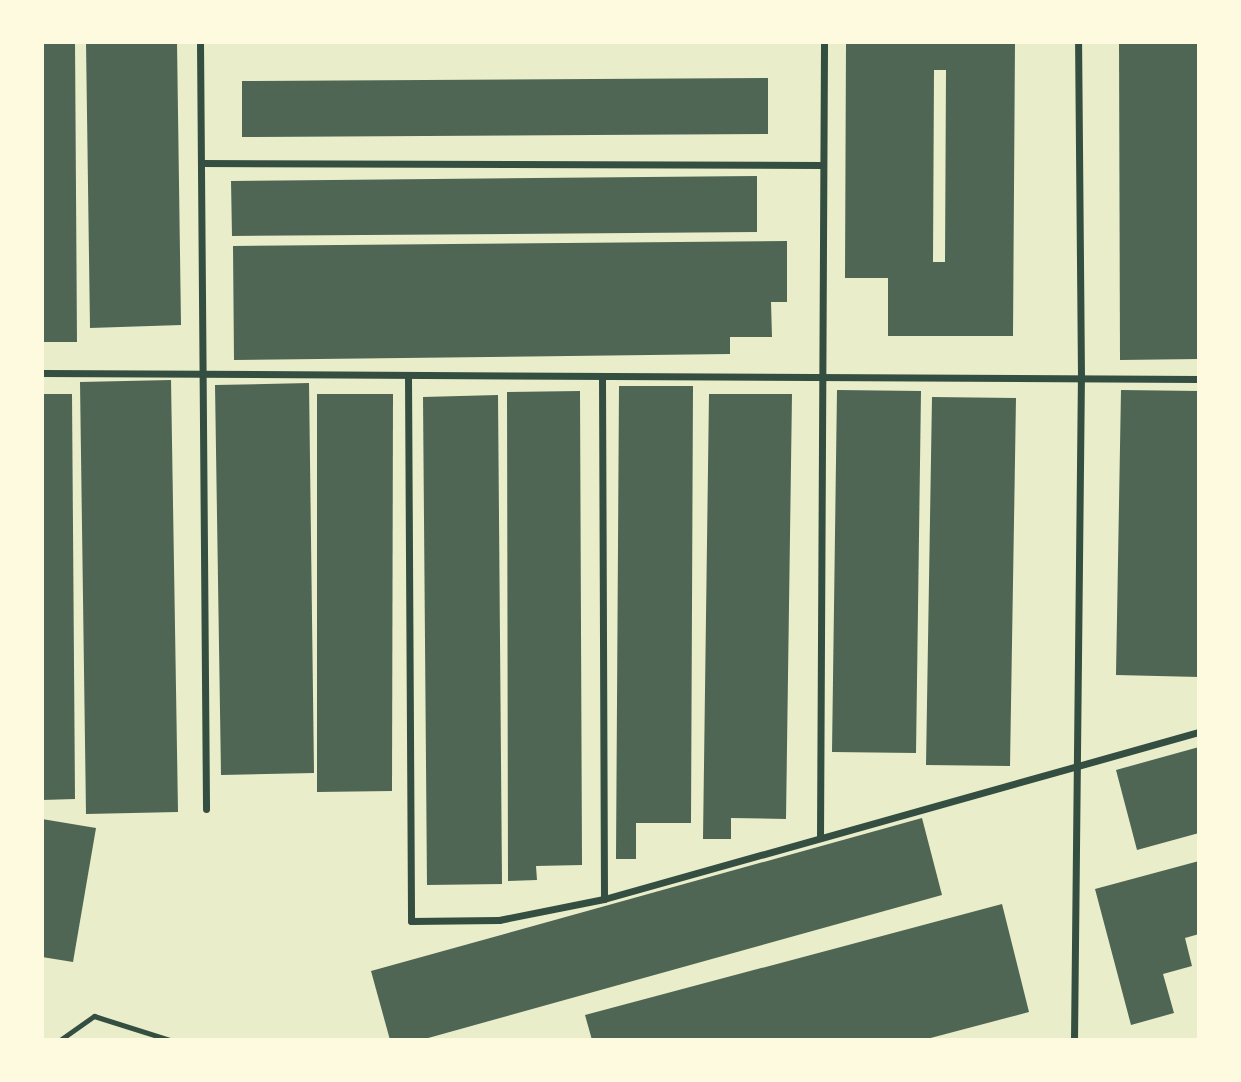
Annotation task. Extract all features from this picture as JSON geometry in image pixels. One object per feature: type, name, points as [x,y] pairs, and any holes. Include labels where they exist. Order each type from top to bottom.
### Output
[{"type":"street","points":[[200,42],[206,809]]},
{"type":"street","points":[[820,838],[824,42]]},
{"type":"street","points":[[1074,1040],[1081,377],[1078,42]]},
{"type":"street","points":[[201,163],[823,165]]},
{"type":"street","points":[[42,373],[202,376],[1199,379]]},
{"type":"street","points":[[408,376],[411,921],[499,920],[604,899],[1199,732]]},
{"type":"street","points":[[602,377],[604,899]]},
{"type":"lane","points":[[60,1040],[94,1016],[170,1040]]},
{"type":"building","points":[[42,42],[75,42],[77,342],[42,342]]},
{"type":"building","points":[[86,42],[177,42],[181,325],[90,328]]},
{"type":"building","points":[[846,42],[1015,42],[1013,336],[888,336],[888,278],[845,278]],"holes":[[[934,70],[946,70],[945,262],[933,262]]]},
{"type":"building","points":[[1119,42],[1199,42],[1199,359],[1120,360]]},
{"type":"building","points":[[768,78],[768,134],[242,137],[242,81]]},
{"type":"building","points":[[757,176],[757,232],[232,236],[231,181]]},
{"type":"building","points":[[787,241],[787,302],[771,302],[772,337],[730,337],[730,354],[234,360],[233,246]]},
{"type":"building","points":[[171,380],[178,812],[86,814],[80,382]]},
{"type":"building","points":[[309,383],[314,773],[221,775],[215,385]]},
{"type":"building","points":[[619,386],[693,386],[691,823],[636,823],[636,859],[616,859]]},
{"type":"building","points":[[837,390],[921,391],[916,753],[832,752]]},
{"type":"building","points":[[1121,390],[1199,391],[1199,677],[1116,675]]},
{"type":"building","points":[[580,391],[582,865],[536,866],[537,880],[508,881],[507,392]]},
{"type":"building","points":[[42,394],[72,394],[75,799],[42,800]]},
{"type":"building","points":[[317,394],[393,394],[392,791],[317,792]]},
{"type":"building","points":[[709,394],[792,394],[786,819],[731,818],[731,839],[703,839]]},
{"type":"building","points":[[498,395],[502,884],[427,885],[423,397]]},
{"type":"building","points":[[932,397],[1016,398],[1010,766],[926,765]]},
{"type":"building","points":[[1199,747],[1199,833],[1137,850],[1116,770]]},
{"type":"building","points":[[922,818],[942,895],[421,1040],[390,1040],[371,971]]},
{"type":"building","points":[[42,819],[96,828],[73,962],[42,957]]},
{"type":"building","points":[[1199,861],[1199,934],[1185,938],[1192,966],[1163,974],[1174,1013],[1131,1025],[1095,889]]},
{"type":"building","points":[[1002,904],[1029,1012],[923,1040],[592,1040],[585,1015]]}]
